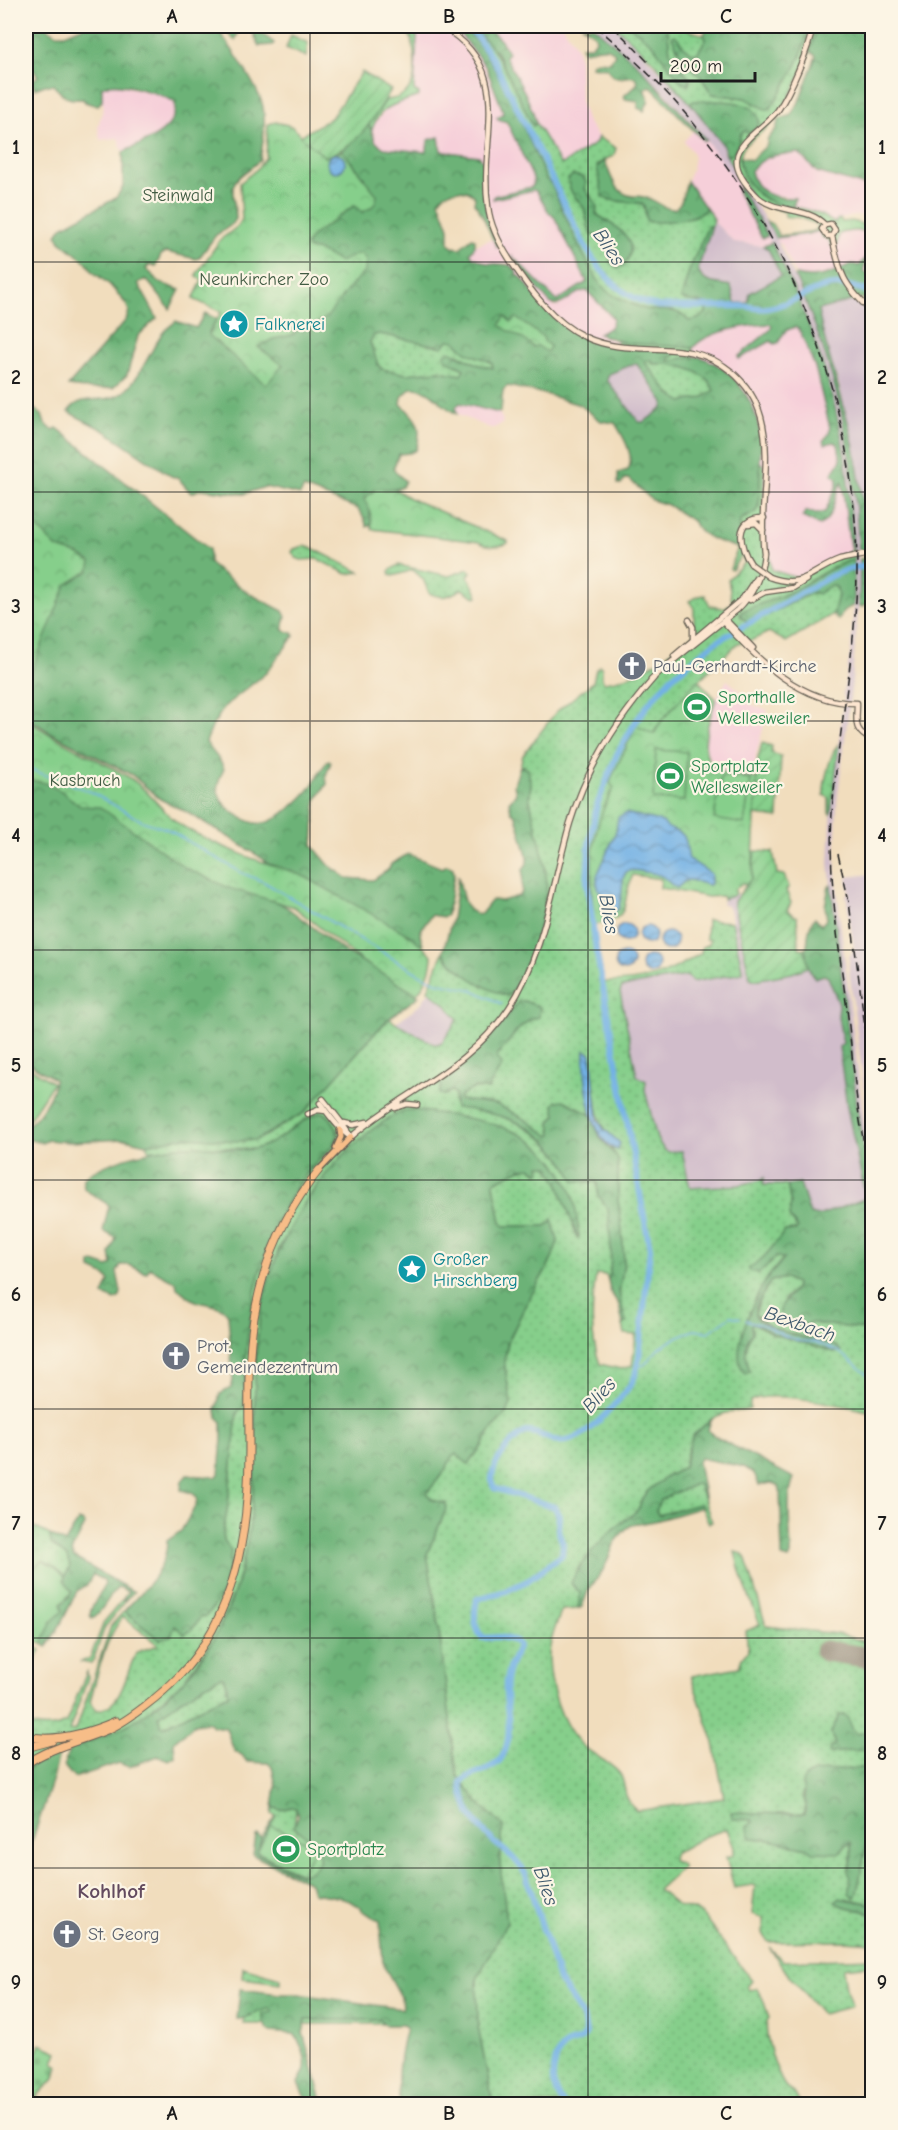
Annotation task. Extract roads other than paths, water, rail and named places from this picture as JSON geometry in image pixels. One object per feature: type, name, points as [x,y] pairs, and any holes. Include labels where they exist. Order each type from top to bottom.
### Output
[{"type":"highway","points":[[26,1764],[59,1747],[114,1727],[136,1711],[173,1682],[194,1658],[216,1623],[239,1556],[246,1513],[250,1359],[257,1301],[264,1272],[283,1224],[300,1195],[319,1170]]},
{"type":"highway","points":[[26,1748],[112,1723],[136,1711]]},
{"type":"highway","points":[[26,1736],[42,1738],[75,1735]]},
{"type":"main road","points":[[441,26],[457,36],[471,50],[487,80],[491,108],[487,198],[495,234],[510,260],[558,319],[568,328],[599,342],[631,347],[681,349],[700,354],[725,367],[747,387],[757,406],[764,433],[763,567],[752,593],[742,606]]},
{"type":"main road","points":[[813,26],[783,103],[771,119],[741,147],[737,161],[742,177],[760,199],[777,208],[813,216],[825,225],[833,226],[835,232],[832,236],[839,269],[855,296],[873,312]]},
{"type":"main road","points":[[825,225],[823,233],[826,236],[832,236]]},
{"type":"main road","points":[[764,503],[743,530],[741,544],[751,564],[769,578],[790,582],[810,577]]},
{"type":"main road","points":[[748,521],[764,518]]},
{"type":"main road","points":[[743,530],[753,522],[763,530]]},
{"type":"main road","points":[[319,1170],[351,1137],[370,1122],[460,1061],[488,1034],[516,996],[538,946],[570,825],[585,781],[610,734],[651,680],[693,639],[726,622],[757,576],[763,546]]},
{"type":"main road","points":[[651,680],[758,594],[793,588],[839,560],[873,553]]},
{"type":"main road","points":[[689,620],[693,627],[693,639]]},
{"type":"main road","points":[[726,622],[766,664],[792,682],[819,697],[857,703],[857,727],[862,734],[873,740]]},
{"type":"main road","points":[[333,1154],[340,1140],[340,1130],[321,1101],[341,1122],[351,1137]]},
{"type":"main road","points":[[389,1109],[404,1105],[417,1105]]},
{"type":"main road","points":[[308,1114],[318,1110],[326,1111]]},
{"type":"main road","points":[[341,1122],[353,1125],[370,1122]]},
{"type":"main road","points":[[340,1130],[351,1137]]},
{"type":"water","points":[[336,154],[342,157],[345,163],[342,169],[336,172],[330,169],[327,163],[330,157]]},
{"type":"water","points":[[626,813],[663,822],[683,835],[689,859],[711,874],[711,884],[690,880],[677,888],[659,875],[629,871],[624,875],[619,908],[611,915],[603,917],[597,876],[616,831],[618,817]]},
{"type":"water","points":[[621,924],[629,924],[634,929],[632,940],[621,942],[616,937],[616,929]]},
{"type":"water","points":[[643,926],[651,926],[656,931],[654,942],[643,944],[638,939],[638,931]]},
{"type":"water","points":[[664,932],[672,932],[677,937],[675,948],[664,950],[659,945],[659,937]]},
{"type":"water","points":[[620,953],[628,953],[633,958],[631,969],[620,971],[615,966],[615,958]]},
{"type":"water","points":[[646,956],[654,956],[659,961],[657,972],[646,974],[641,969],[641,961]]},
{"type":"water","points":[[585,1050],[591,1054],[598,1119],[603,1128],[620,1143],[618,1150],[600,1135],[594,1121],[587,1091]]},
{"type":"waterway","name":"Blies","points":[[464,26],[475,34],[495,63],[586,248],[607,277],[625,292],[646,303],[658,306],[740,306],[761,309],[783,304],[828,286],[854,287],[872,293]]},
{"type":"waterway","name":"Blies","points":[[563,2104],[553,2082],[554,2067],[560,2051],[586,2033],[583,2017],[559,1980],[523,1869],[476,1822],[468,1808],[461,1782],[471,1775],[490,1768],[503,1755],[509,1728],[506,1681],[509,1667],[519,1646],[516,1641],[500,1637],[482,1638],[475,1619],[477,1599],[506,1591],[527,1581],[562,1555],[563,1544],[558,1530],[559,1516],[555,1507],[494,1488],[492,1481],[496,1464],[506,1448],[526,1432],[558,1441],[567,1441],[588,1430],[609,1411],[631,1384],[639,1358],[650,1249],[596,949],[587,883],[589,844],[597,805],[617,754],[649,703],[671,678],[714,643],[831,576],[849,569],[872,565]]},
{"type":"waterway","points":[[26,768],[89,791],[142,821],[167,829],[242,873],[264,882],[419,974],[436,982],[473,990],[502,1004]]},
{"type":"waterway","name":"Bexbach","points":[[636,1367],[644,1365],[659,1348],[679,1336],[694,1330],[709,1332],[731,1316],[740,1318]]},
{"type":"waterway","name":"Bexbach","points":[[746,1320],[800,1341],[815,1342],[839,1352],[872,1378]]},
{"type":"railway","points":[[595,26],[653,78],[705,137],[750,201],[787,269],[817,341],[839,417],[852,494],[857,572],[854,632],[832,813],[832,864],[835,915],[857,1097],[872,1176]]},
{"type":"railway","points":[[613,26],[650,64]]},
{"type":"railway","points":[[838,854],[849,902],[872,1082]]},
{"type":"place","name":"Falknerei","points":[[234,324]]},
{"type":"place","name":"Paul-Gerhardt-Kirche","points":[[632,666]]},
{"type":"place","name":"Sporthalle Wellesweiler","points":[[697,707]]},
{"type":"place","name":"Sportplatz Wellesweiler","points":[[670,776]]},
{"type":"place","name":"Großer Hirschberg","points":[[412,1269]]},
{"type":"place","name":"Prot. Gemeindezentrum","points":[[176,1356]]},
{"type":"place","name":"Sportplatz","points":[[286,1849]]},
{"type":"place","name":"St. Georg","points":[[67,1934]]},
{"type":"district","name":"Kohlhof","points":[[111,1891]]},
{"type":"park label","name":"Steinwald","points":[[178,195]]},
{"type":"park label","name":"Neunkircher Zoo","points":[[264,279]]},
{"type":"park label","name":"Kasbruch","points":[[85,780]]}]
